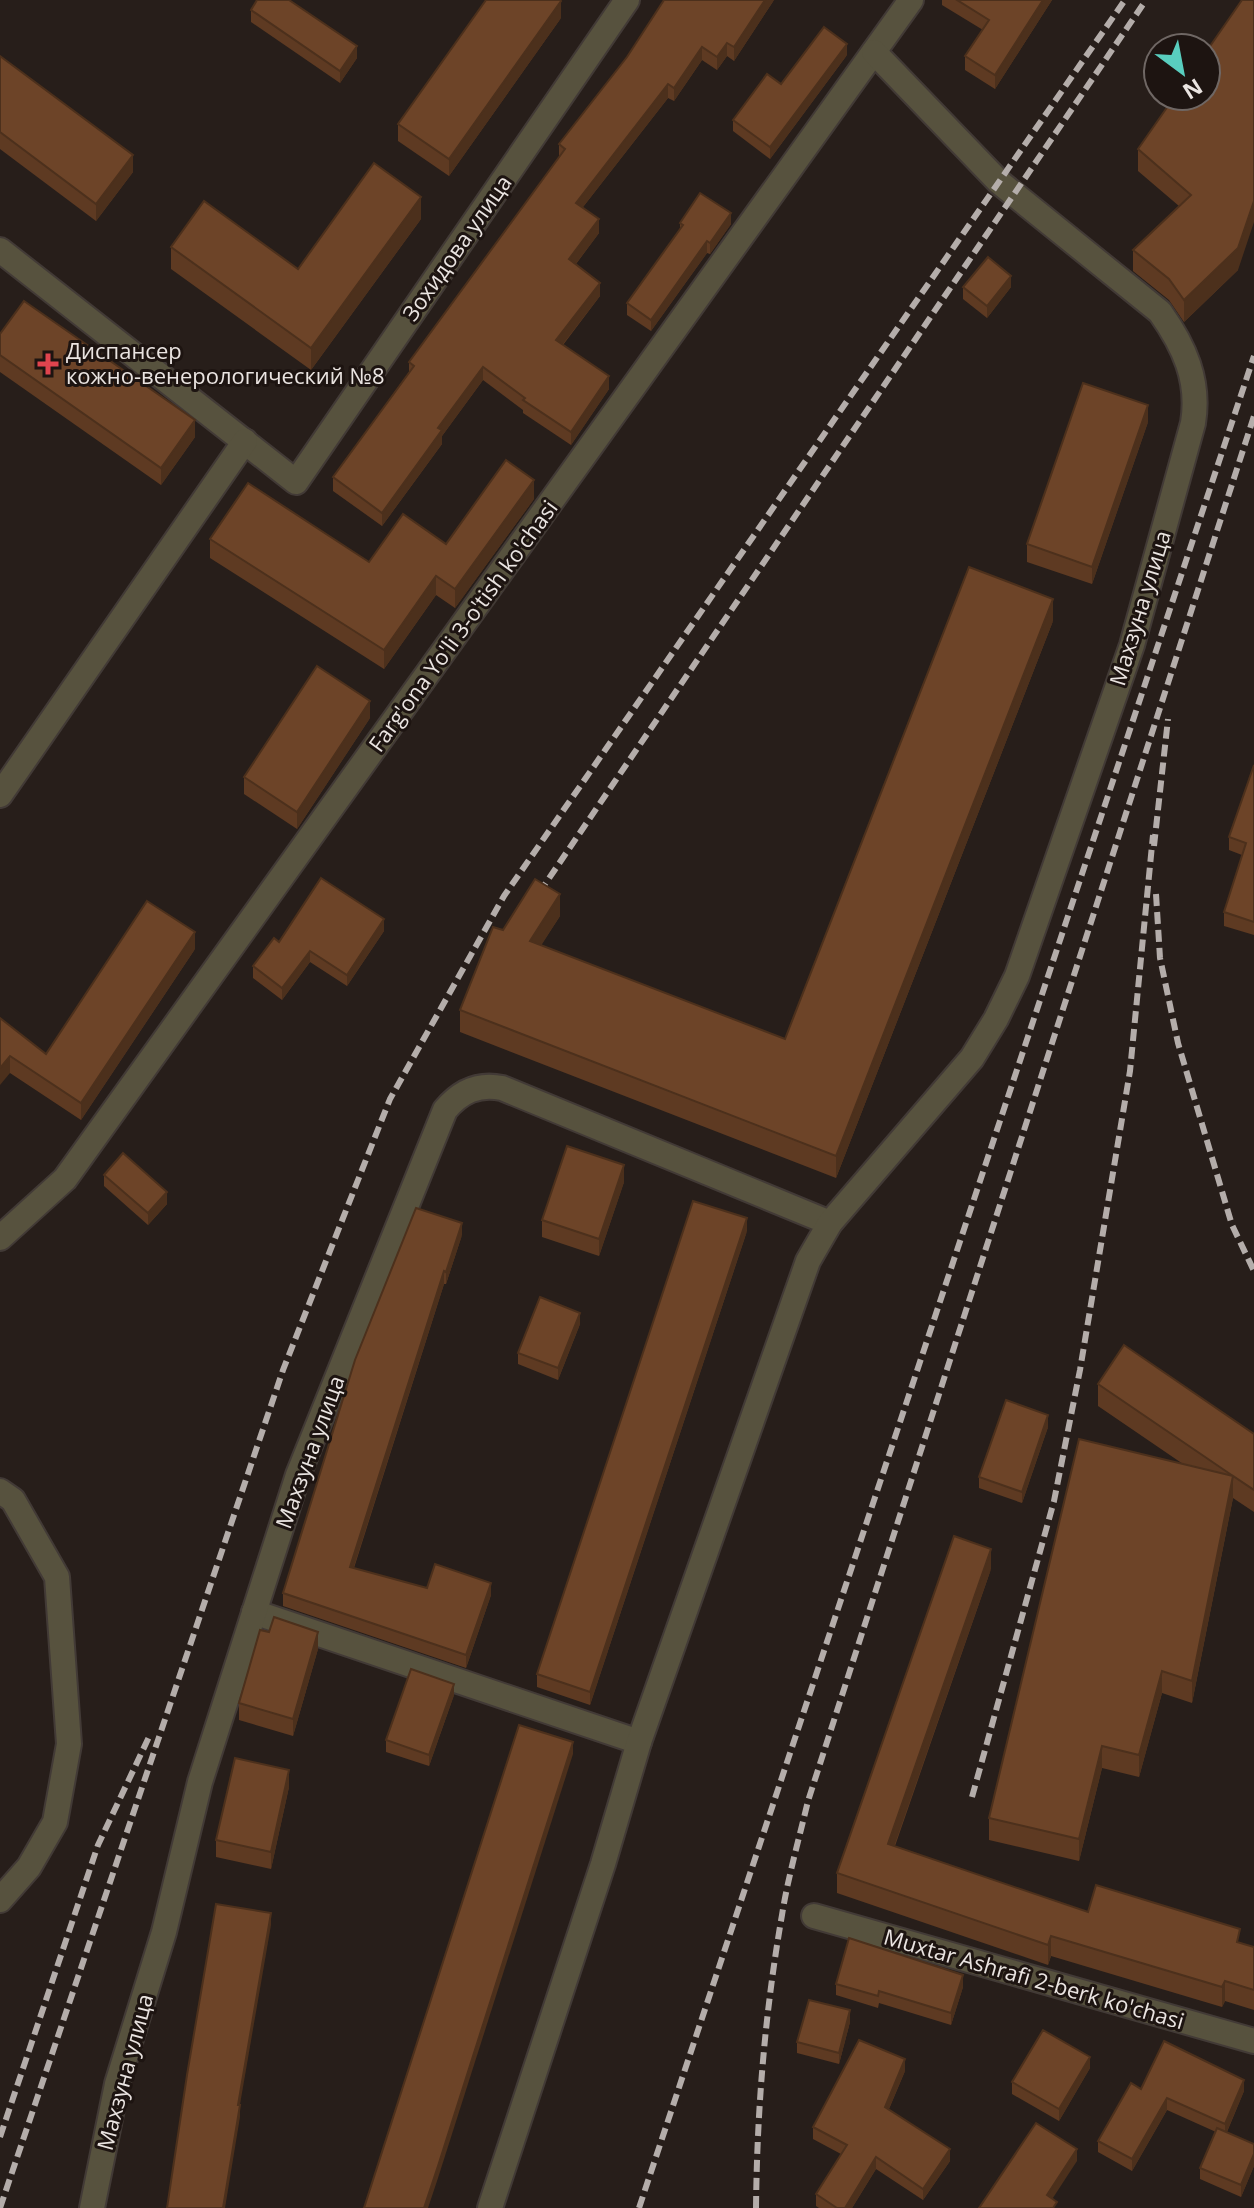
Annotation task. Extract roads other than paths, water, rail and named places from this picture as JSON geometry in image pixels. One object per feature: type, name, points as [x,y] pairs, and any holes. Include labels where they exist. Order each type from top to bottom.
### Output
[{"type":"street","name":"Зохидова улица","points":[[0,250],[296,482],[627,0]]},
{"type":"street","name":"Farg'ona Yo'li 3-o'tish ko'chasi","points":[[0,1238],[65,1179],[911,0]]},
{"type":"street","name":"Махзуна улица","points":[[490,2208],[603,1864],[639,1742],[808,1261],[830,1223],[972,1058],[1017,976],[1132,645],[1196,409],[1194,380],[1185,353],[1160,312],[999,182],[874,52]]},
{"type":"street","points":[[0,795],[245,441]]},
{"type":"street","name":"Махзуна улица","points":[[92,2208],[117,2084],[164,1932],[200,1782],[298,1475],[445,1110],[464,1093],[479,1087],[502,1088],[830,1223]]},
{"type":"street","points":[[0,1491],[13,1500],[57,1577],[69,1744],[55,1822],[29,1867],[0,1900]]},
{"type":"street","points":[[254,1612],[639,1742]]},
{"type":"street","name":"Muxtar Ashrafi 2-berk ko'chasi","points":[[814,1916],[1254,2041]]},
{"type":"railway","points":[[0,2208],[283,1370],[390,1099],[504,896],[1125,0]]},
{"type":"railway","points":[[539,893],[1146,0]]},
{"type":"railway","points":[[639,2208],[1254,356]]},
{"type":"railway","points":[[756,2208],[760,2097],[771,1988],[784,1901],[808,1801],[1254,416]]},
{"type":"railway","points":[[1154,846],[1168,719]]},
{"type":"railway","points":[[972,1797],[1054,1501],[1080,1370],[1130,1071],[1153,835]]},
{"type":"railway","points":[[1156,894],[1160,958],[1178,1043],[1232,1225],[1254,1271]]},
{"type":"railway","points":[[0,2137],[98,1845],[149,1737]]},
{"type":"place","name":"Диспансер кожно-венерологический №8","points":[[48,364]]}]
